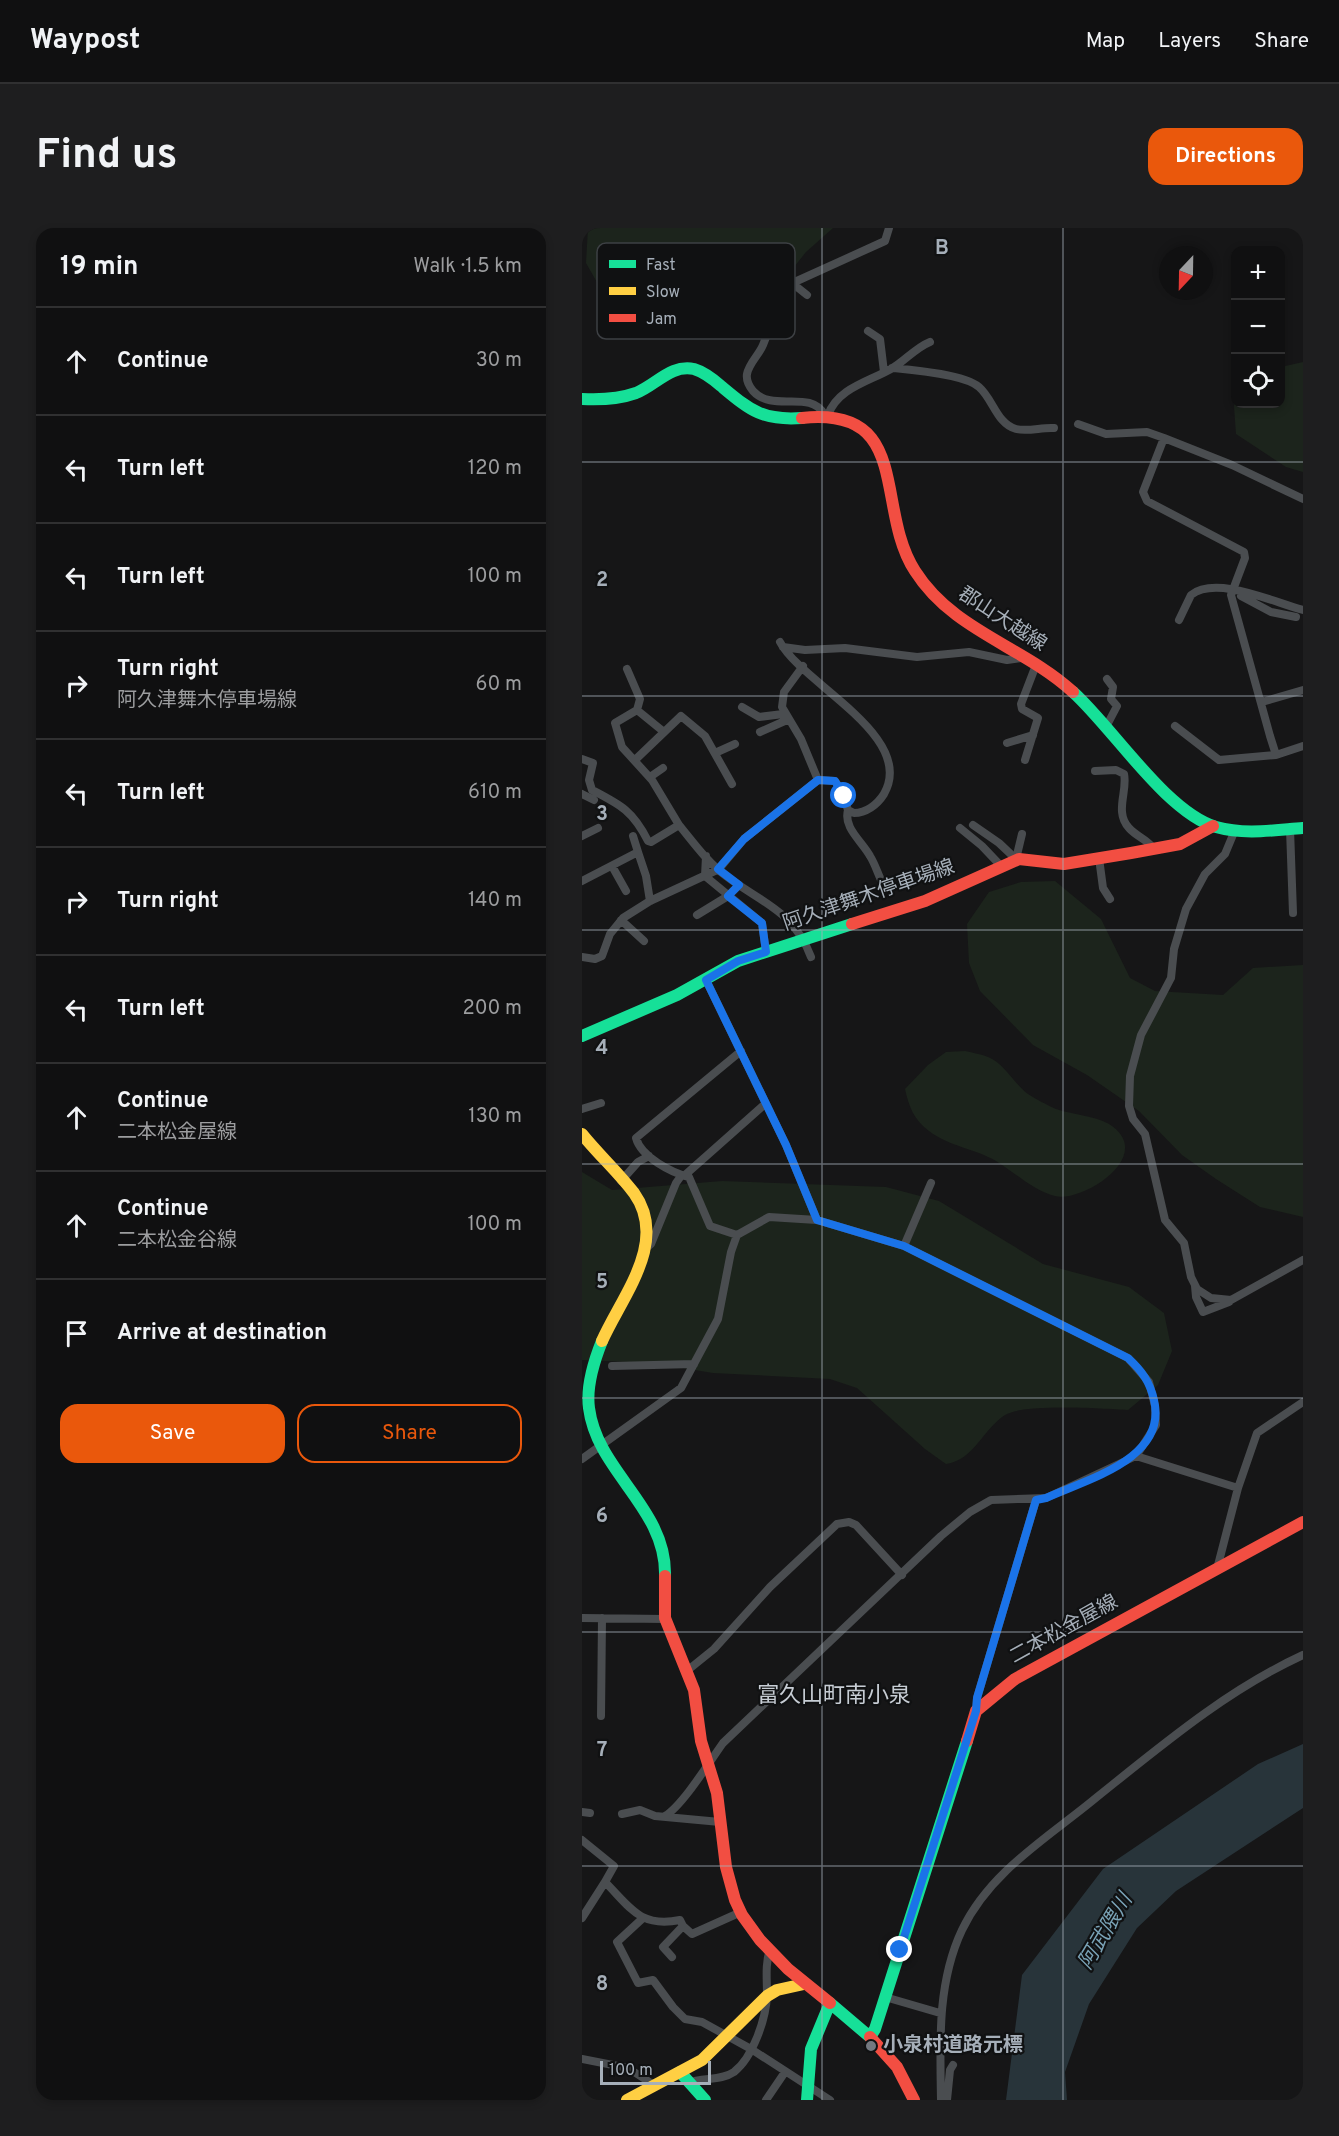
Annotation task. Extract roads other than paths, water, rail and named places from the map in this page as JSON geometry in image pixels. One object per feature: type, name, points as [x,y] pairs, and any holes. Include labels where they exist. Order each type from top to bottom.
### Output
[{"type":"main road","name":"郡山大越線","points":[[582,399],[615,398],[628,395],[679,369],[690,369],[705,374],[742,406],[760,415],[774,418],[826,415],[846,418],[868,431],[883,452],[902,547],[927,590],[951,613],[1069,688],[1180,806],[1195,818],[1214,826],[1234,830],[1303,828]]},
{"type":"main road","name":"阿久津舞木停車場線","points":[[582,1036],[706,980],[738,961],[925,902],[1000,865],[1016,860],[1064,864],[1154,849],[1195,838],[1214,826]]},
{"type":"main road","points":[[582,1134],[639,1202],[645,1214],[645,1238],[642,1253],[627,1297],[606,1332],[598,1355],[590,1410],[603,1444],[645,1506],[659,1535],[664,1557],[665,1619],[688,1670],[695,1692],[704,1752],[710,1765],[720,1822],[724,1866],[741,1912],[751,1929],[804,1984],[870,2037],[897,2067],[914,2100]]},
{"type":"main road","name":"二本松金屋線","points":[[976,1711],[1015,1679],[1303,1522]]},
{"type":"main road","points":[[870,2037],[885,1997],[976,1711]]},
{"type":"main road","points":[[627,2100],[702,2060],[767,1996],[777,1990],[804,1984]]},
{"type":"main road","points":[[807,2100],[811,2049],[830,2003]]},
{"type":"main road","points":[[680,2072],[705,2100]]},
{"type":"street","points":[[795,282],[885,241],[889,228]]},
{"type":"street","points":[[795,285],[807,295]]},
{"type":"street","points":[[868,331],[880,339],[888,370]]},
{"type":"street","points":[[765,339],[760,353],[748,369],[747,380],[753,390],[768,401],[809,402],[820,407],[826,415],[837,399],[888,370],[930,342]]},
{"type":"street","points":[[888,370],[928,371],[970,382],[981,388],[1001,420],[1009,425],[1017,429],[1054,428]]},
{"type":"street","points":[[1078,424],[1106,434],[1147,432],[1232,465],[1303,499]]},
{"type":"street","points":[[1164,438],[1143,496],[1147,501],[1243,549],[1245,558],[1232,588],[1232,595],[1276,755]]},
{"type":"street","points":[[1179,620],[1195,592],[1211,586],[1232,588],[1303,610]]},
{"type":"street","points":[[1232,588],[1271,612],[1296,616]]},
{"type":"street","points":[[848,810],[860,813],[880,800],[890,777],[888,760],[875,737],[782,645],[805,650],[845,648],[917,657],[969,652],[1007,660],[1022,658]]},
{"type":"street","points":[[1025,760],[1038,718],[1021,707],[1036,665]]},
{"type":"street","points":[[803,666],[782,697],[785,717],[801,739],[818,780]]},
{"type":"street","points":[[627,669],[640,699],[637,710],[615,723],[622,747],[650,777],[679,825],[706,856],[718,869],[739,885],[785,915],[804,940],[811,957]]},
{"type":"street","points":[[1106,727],[1117,706],[1111,699],[1113,687],[1107,679]]},
{"type":"street","points":[[1262,702],[1303,690]]},
{"type":"street","points":[[742,707],[759,717],[785,717]]},
{"type":"street","points":[[637,710],[664,732]]},
{"type":"street","points":[[635,760],[681,716],[701,731],[732,784]]},
{"type":"street","points":[[760,732],[785,717]]},
{"type":"street","points":[[1175,726],[1219,760],[1276,755],[1303,746]]},
{"type":"street","points":[[1006,743],[1034,735]]},
{"type":"street","points":[[715,753],[735,744]]},
{"type":"street","points":[[582,759],[593,763],[589,780],[592,790],[622,805],[637,820],[648,841],[651,842],[679,825]]},
{"type":"street","points":[[650,777],[663,768]]},
{"type":"street","points":[[1095,771],[1116,770],[1124,774],[1121,806],[1123,818],[1129,829],[1149,842],[1154,849]]},
{"type":"street","points":[[582,957],[595,959],[602,956],[610,934],[621,920],[650,901],[718,869],[744,839],[818,780],[835,781],[844,796],[848,810],[846,817],[850,828],[871,856],[882,882]]},
{"type":"street","points":[[582,794],[594,800]]},
{"type":"street","points":[[973,825],[999,843],[1016,860]]},
{"type":"street","points":[[582,836],[598,828]]},
{"type":"street","points":[[960,828],[1000,865]]},
{"type":"street","points":[[1290,829],[1293,913]]},
{"type":"street","points":[[1234,830],[1225,854],[1205,874],[1185,909],[1174,948],[1172,978],[1141,1035],[1130,1076],[1130,1114],[1144,1134],[1166,1220],[1184,1243],[1196,1298],[1203,1312],[1231,1300],[1303,1260]]},
{"type":"street","points":[[1016,860],[1022,834]]},
{"type":"street","points":[[633,836],[646,876],[650,901]]},
{"type":"street","points":[[582,881],[638,852]]},
{"type":"street","points":[[705,876],[706,856]]},
{"type":"street","points":[[1100,858],[1103,888],[1110,899]]},
{"type":"street","points":[[612,866],[626,891]]},
{"type":"street","points":[[705,876],[762,923],[766,952]]},
{"type":"street","points":[[697,915],[728,896],[739,885]]},
{"type":"street","points":[[621,920],[644,941]]},
{"type":"street","points":[[706,980],[741,1051],[817,1220]]},
{"type":"street","points":[[737,1235],[708,1224],[689,1176],[683,1176],[649,1156],[636,1138],[741,1051]]},
{"type":"street","points":[[582,1109],[601,1103]]},
{"type":"street","points":[[642,1253],[651,1244],[676,1183],[765,1104]]},
{"type":"street","points":[[621,1181],[638,1162],[649,1156]]},
{"type":"street","points":[[904,1246],[931,1183]]},
{"type":"street","points":[[582,1459],[676,1394],[718,1319],[731,1252],[737,1235],[769,1217],[817,1220],[904,1246],[1128,1358],[1138,1367],[1152,1392],[1156,1419],[1149,1439],[1136,1456],[1046,1498],[1036,1500],[1001,1498],[983,1504],[941,1536],[723,1743],[710,1765],[703,1770],[675,1808],[665,1816]]},
{"type":"street","points":[[1195,1286],[1211,1298],[1231,1300]]},
{"type":"street","points":[[612,1366],[694,1364]]},
{"type":"street","points":[[1217,1569],[1238,1488],[1258,1432],[1303,1402]]},
{"type":"street","points":[[1136,1456],[1238,1488]]},
{"type":"street","points":[[976,1711],[977,1698],[1036,1500]]},
{"type":"street","points":[[688,1670],[714,1649],[770,1587],[837,1524],[849,1522],[856,1525],[902,1575]]},
{"type":"street","points":[[582,1618],[665,1619]]},
{"type":"street","points":[[601,1716],[602,1618]]},
{"type":"street","points":[[941,2100],[940,2013],[950,1962],[962,1929],[977,1904],[1010,1867],[1177,1732],[1276,1667],[1303,1655]]},
{"type":"street","points":[[622,1814],[640,1810],[665,1816],[720,1822]]},
{"type":"street","points":[[582,1840],[614,1866],[582,1918]]},
{"type":"street","points":[[605,1882],[643,1918],[653,1923],[680,1920],[692,1934],[741,1912]]},
{"type":"street","points":[[643,1918],[617,1942],[638,1983],[653,1980],[685,2019],[702,2022],[751,2049],[830,2100]]},
{"type":"street","points":[[672,1957],[663,1947],[683,1926]]},
{"type":"street","points":[[688,2083],[699,2078],[723,2077],[733,2073],[743,2063],[761,2022],[767,1996],[766,1962],[770,1949]]},
{"type":"street","points":[[885,1997],[940,2013]]},
{"type":"street","points":[[582,2059],[628,2068],[654,2085]]},
{"type":"street","points":[[947,2100],[950,2070],[954,2065]]},
{"type":"street","points":[[766,2100],[786,2072]]},
{"type":"water","name":"阿武隈川","points":[[1303,1744],[1303,1808],[1176,1891],[1137,1928],[1089,2004],[1065,2072],[1067,2100],[1006,2100],[1022,1975],[1103,1869],[1258,1764]]},
{"type":"place","name":"小泉村道路元標","points":[[871,2046]]},
{"type":"district","name":"富久山町南小泉","points":[[834,1696]]}]
